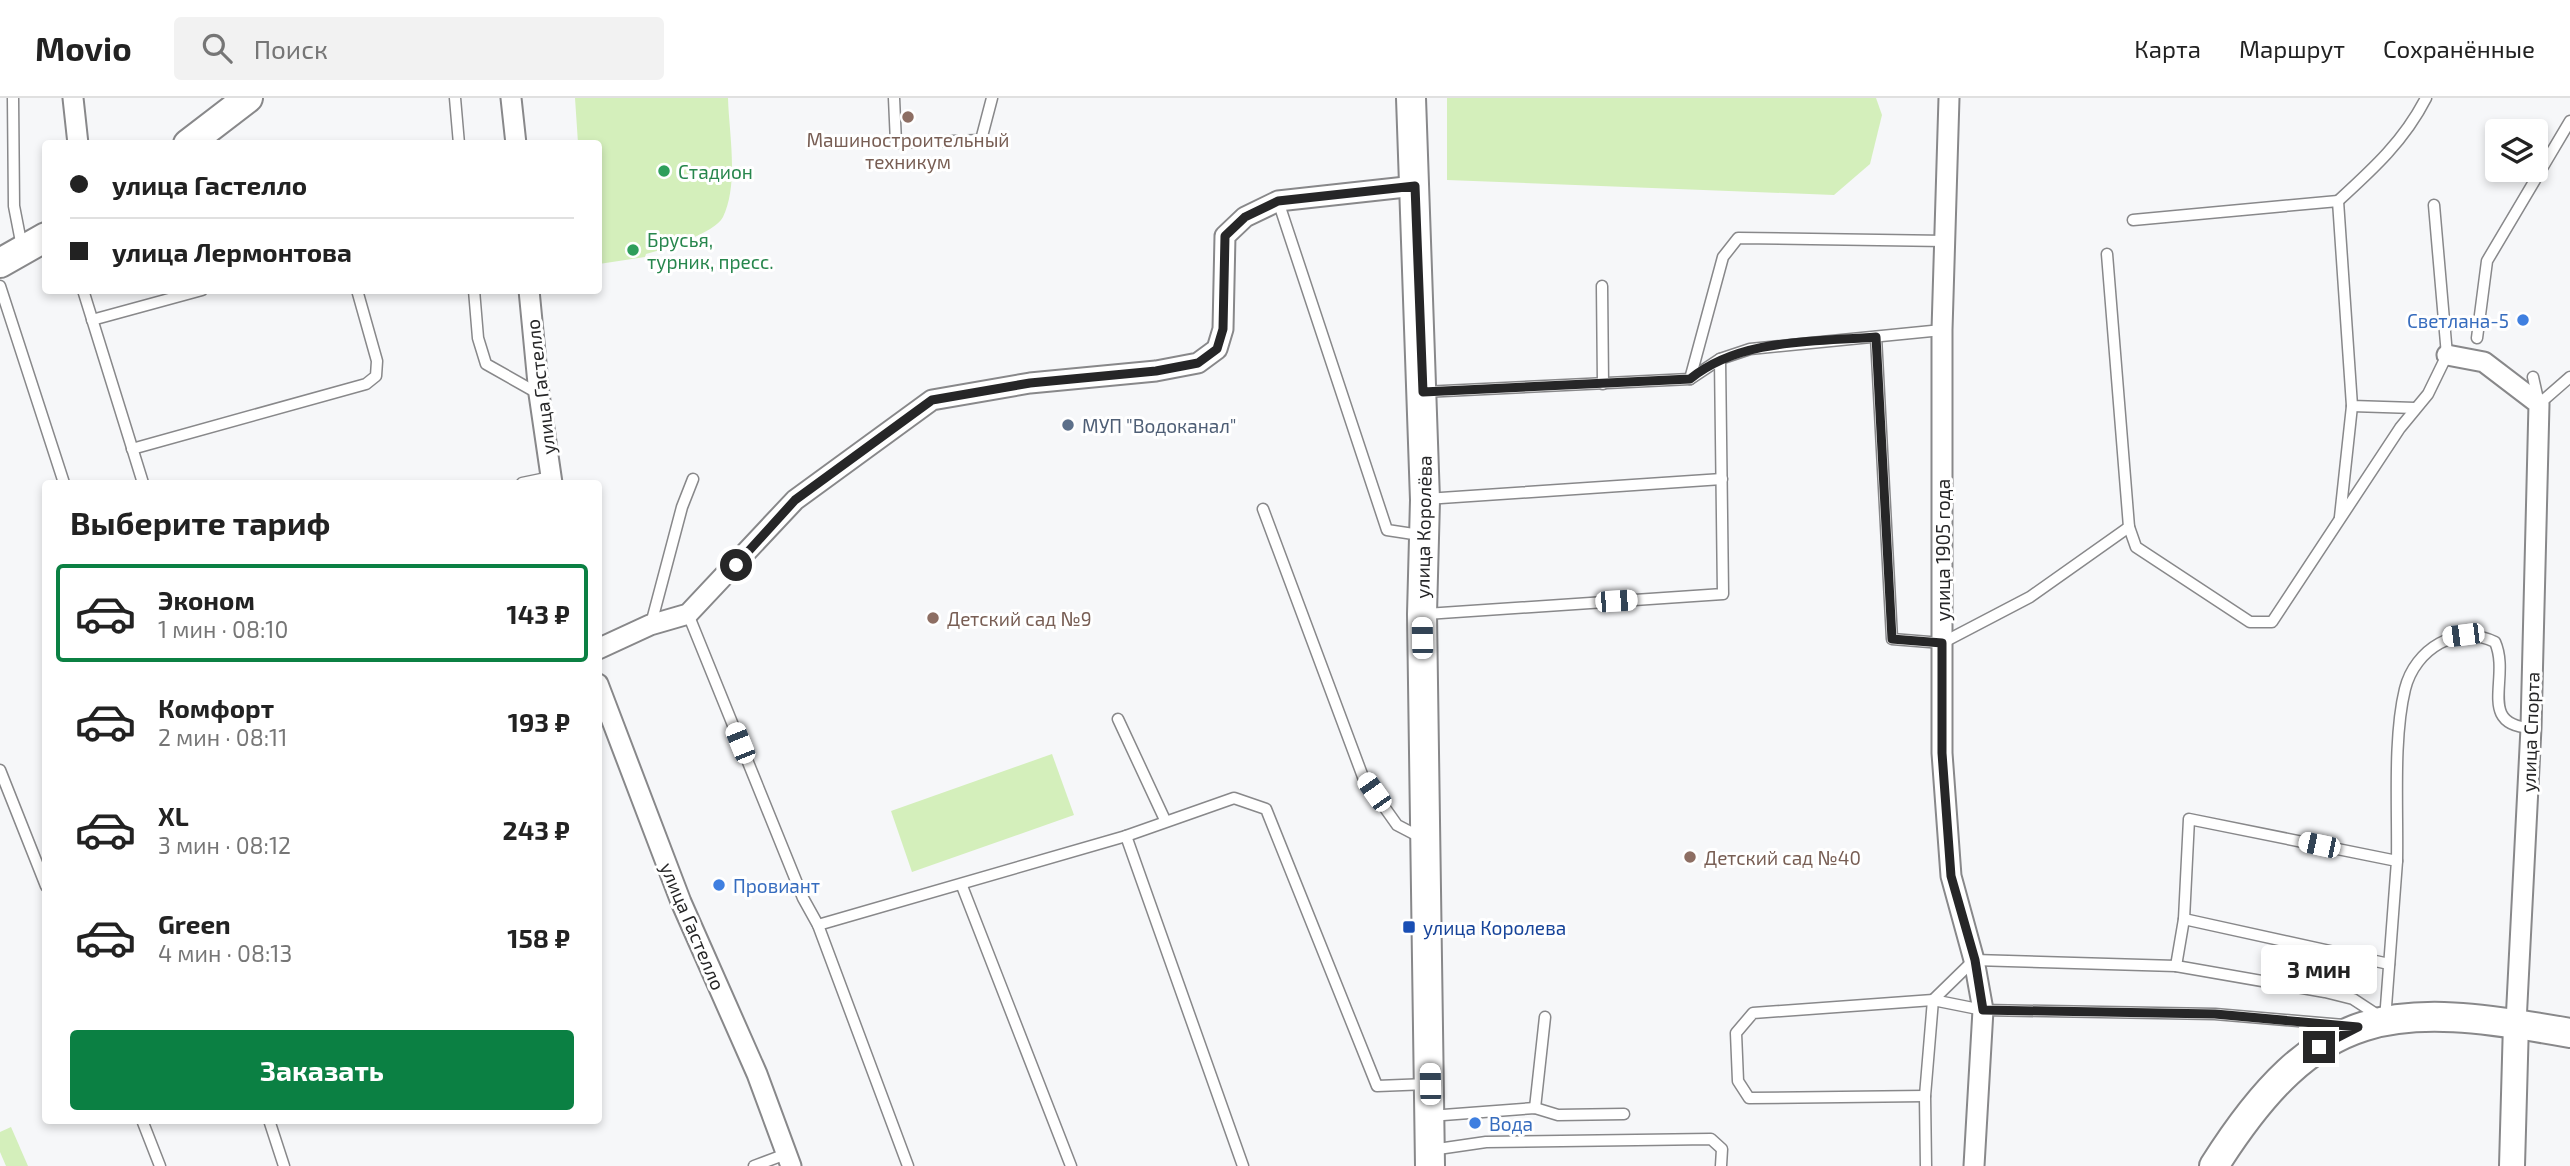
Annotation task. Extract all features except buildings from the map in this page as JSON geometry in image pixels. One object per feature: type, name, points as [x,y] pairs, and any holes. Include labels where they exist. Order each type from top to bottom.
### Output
[{"type":"main road","points":[[193,140],[248,98]]},
{"type":"main road","name":"улица Королёва","points":[[1411,98],[1425,499],[1422,614],[1430,1158]]},
{"type":"main road","points":[[2214,1166],[2238,1129],[2271,1088],[2319,1047],[2372,1023],[2416,1015],[2455,1016],[2570,1033]]},
{"type":"street","points":[[73,98],[78,140]]},
{"type":"street","points":[[511,98],[516,140]]},
{"type":"street","name":"улица 1905 года","points":[[1949,98],[1947,241],[1942,330],[1942,753],[1951,876],[1975,960],[1983,1010],[1974,1166]]},
{"type":"street","points":[[602,647],[650,625],[688,614],[795,500],[932,400],[1030,383],[1156,371],[1198,363],[1217,349],[1223,329],[1225,236],[1245,217],[1278,201],[1415,186]]},
{"type":"street","name":"улица Гастелло","points":[[529,294],[539,394],[552,480]]},
{"type":"street","points":[[2447,355],[2484,362],[2539,404]]},
{"type":"street","name":"улица Спорта","points":[[2512,1166],[2516,1023],[2531,728],[2539,404]]},
{"type":"street","name":"улица Гастелло","points":[[602,695],[681,902],[757,1074],[788,1160]]},
{"type":"lane","points":[[13,98],[15,206],[23,250]]},
{"type":"lane","points":[[455,98],[459,140]]},
{"type":"lane","points":[[894,98],[896,143],[981,140],[992,98]]},
{"type":"lane","points":[[2133,220],[2337,201],[2388,155],[2411,127],[2426,98]]},
{"type":"lane","points":[[2477,338],[2487,261],[2570,121]]},
{"type":"lane","points":[[1278,201],[1387,530],[1424,535]]},
{"type":"lane","points":[[2337,201],[2352,406],[2340,519]]},
{"type":"lane","points":[[2107,254],[2129,527],[2136,547],[2250,622],[2261,624],[2272,622],[2415,408],[2428,394],[2447,355],[2434,205]]},
{"type":"lane","points":[[1690,379],[1723,257],[1738,238],[1947,241]]},
{"type":"lane","points":[[0,286],[63,480]]},
{"type":"lane","points":[[1602,286],[1603,384]]},
{"type":"lane","points":[[84,294],[142,480]]},
{"type":"lane","points":[[92,320],[187,294]]},
{"type":"lane","points":[[132,450],[366,384],[376,376],[377,361],[358,294]]},
{"type":"lane","points":[[474,294],[478,338],[486,364],[539,394]]},
{"type":"lane","points":[[1423,392],[1690,379],[1720,359],[1750,349],[1942,330]]},
{"type":"lane","points":[[1876,337],[1892,639],[1942,643],[2030,597],[2129,527]]},
{"type":"lane","points":[[1422,614],[1723,594],[1720,359]]},
{"type":"lane","points":[[2533,377],[2539,404],[2570,377]]},
{"type":"lane","points":[[2352,406],[2415,408]]},
{"type":"lane","points":[[650,625],[682,507],[693,479]]},
{"type":"lane","points":[[1425,499],[1722,479]]},
{"type":"lane","points":[[1263,509],[1363,777],[1397,825],[1426,840]]},
{"type":"lane","points":[[688,614],[803,898],[818,925],[908,1166]]},
{"type":"lane","points":[[2372,1023],[2389,964],[2397,861],[2401,712],[2410,677],[2432,648],[2446,638],[2463,635],[2485,637],[2495,642],[2500,654],[2499,709],[2503,721],[2511,727],[2531,728]]},
{"type":"lane","points":[[1118,719],[1165,820]]},
{"type":"lane","points":[[0,770],[42,875]]},
{"type":"lane","points":[[818,925],[962,886],[1126,836],[1165,820],[1234,798],[1266,809],[1377,1086],[1430,1084]]},
{"type":"lane","points":[[2176,966],[2184,919],[2189,819],[2397,861]]},
{"type":"lane","points":[[1126,836],[1243,1166]]},
{"type":"lane","points":[[962,886],[1071,1166]]},
{"type":"lane","points":[[2184,919],[2389,964]]},
{"type":"lane","points":[[1926,1166],[1925,1096],[1933,1000],[1975,960],[2176,966],[2353,999],[2372,1023]]},
{"type":"lane","points":[[1925,1096],[1749,1098],[1738,1081],[1736,1034],[1753,1013],[1933,1000],[1983,1010],[2215,1014],[2372,1023]]},
{"type":"lane","points":[[1535,1108],[1545,1017]]},
{"type":"lane","points":[[1429,1116],[1535,1108],[1558,1115],[1625,1114]]},
{"type":"lane","points":[[144,1124],[160,1166]]},
{"type":"lane","points":[[270,1124],[285,1166]]},
{"type":"lane","points":[[1430,1158],[1486,1142],[1711,1139],[1722,1149],[1721,1166]]},
{"type":"lane","points":[[754,1166],[788,1160]]},
{"type":"green space","name":"Стадион","points":[[575,98],[728,98],[732,174],[728,204],[723,217],[699,235],[646,254],[645,257],[602,264],[602,140],[578,140]]},
{"type":"green space","points":[[1447,98],[1876,98],[1882,115],[1870,164],[1834,195],[1447,180]]},
{"type":"green space","points":[[1052,754],[1074,815],[912,872],[891,811]]},
{"type":"green space","points":[[11,1127],[28,1166],[6,1166],[0,1152],[0,1132]]},
{"type":"place","name":"Машиностроительный техникум","points":[[908,117]]},
{"type":"place","name":"Стадион","points":[[664,171]]},
{"type":"place","name":"Брусья, турник, пресс.","points":[[633,250]]},
{"type":"place","name":"Светлана-5","points":[[2523,320]]},
{"type":"place","name":"МУП \"Водоканал\"","points":[[1068,425]]},
{"type":"place","name":"Детский сад №9","points":[[933,618]]},
{"type":"place","name":"Детский сад №40","points":[[1690,857]]},
{"type":"place","name":"Провиант","points":[[719,885]]},
{"type":"place","name":"улица Королева","points":[[1409,927]]},
{"type":"place","name":"Вода","points":[[1475,1123]]},
{"type":"route","points":[[736,565],[795,500],[932,400],[1030,383],[1156,371],[1198,363],[1217,349],[1223,329],[1222,270],[1225,236],[1245,217],[1278,201],[1415,186],[1423,392],[1690,379],[1720,359],[1750,349],[1876,337],[1892,639],[1942,643],[1942,753],[1951,876],[1959,915],[1975,960],[1983,1010],[2215,1014],[2358,1027],[2319,1047]]}]
